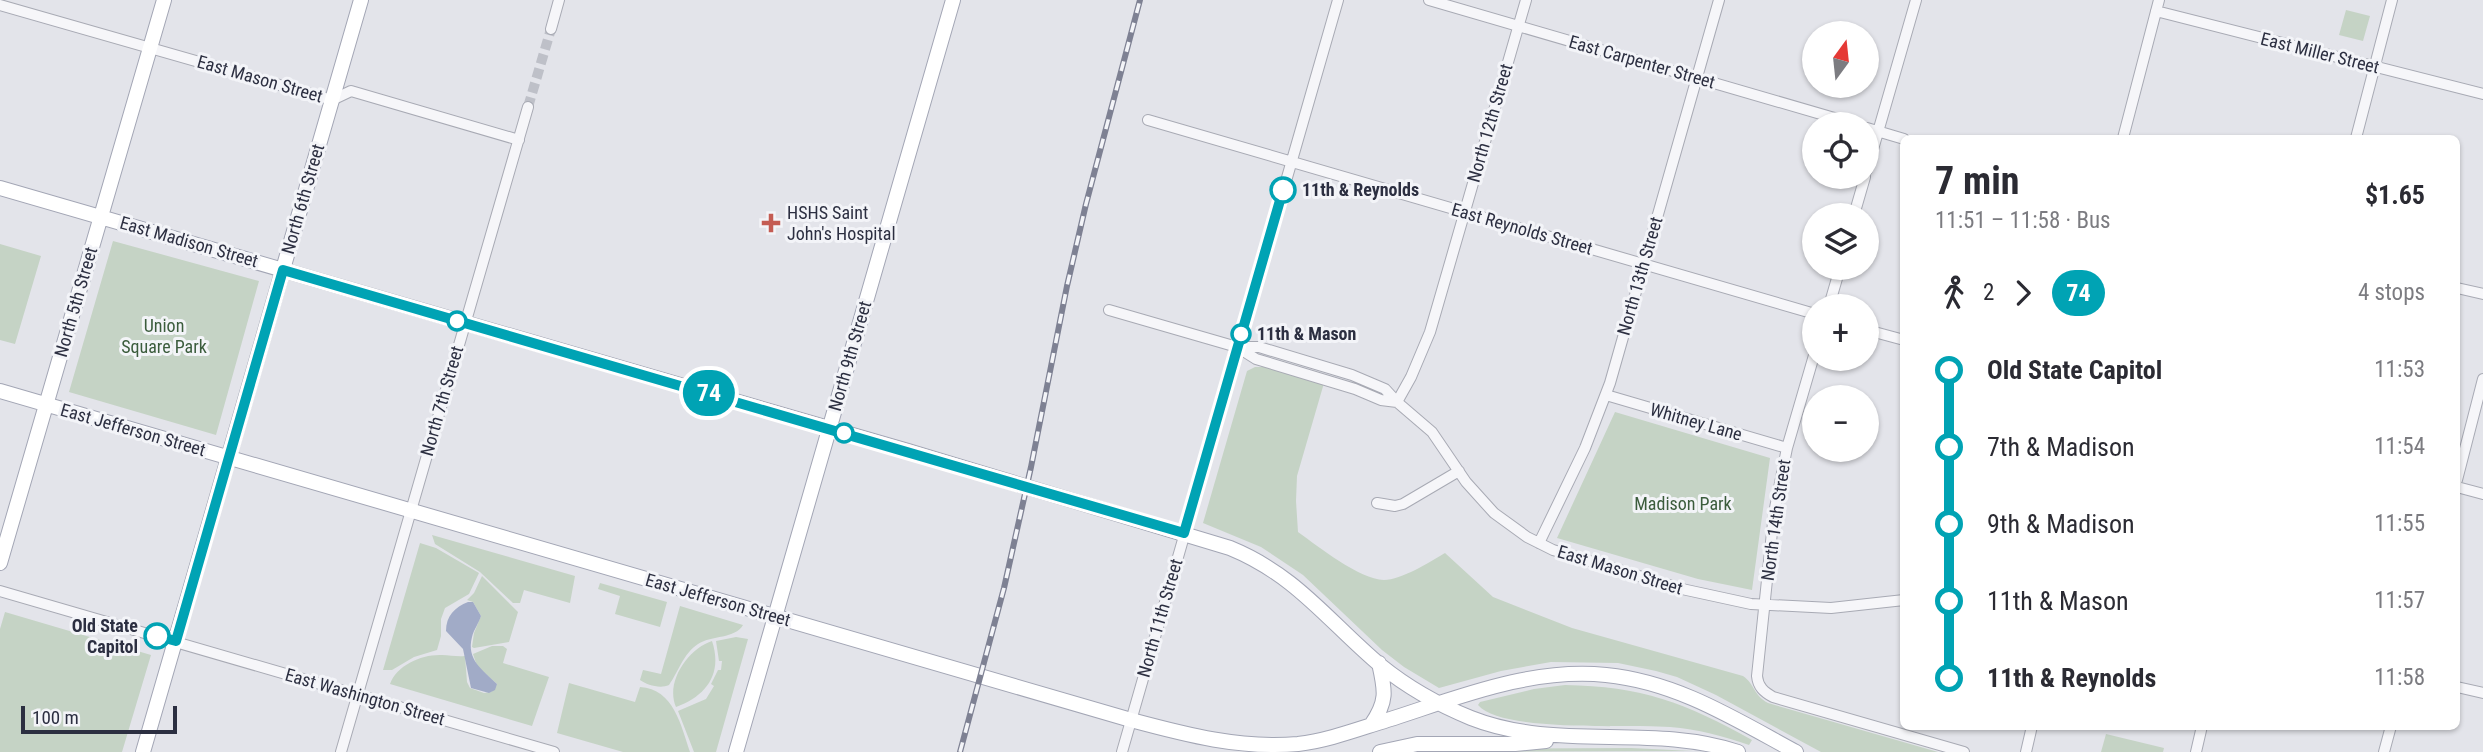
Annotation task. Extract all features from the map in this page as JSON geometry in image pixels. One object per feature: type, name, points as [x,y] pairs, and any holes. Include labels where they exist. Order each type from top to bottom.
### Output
[{"type":"main road","name":"North 5th Street","points":[[0,563],[164,0]]},
{"type":"main road","name":"North 6th Street","points":[[143,752],[361,0]]},
{"type":"main road","name":"North 9th Street","points":[[736,752],[953,0]]},
{"type":"main road","name":"East Madison Street","points":[[0,188],[1184,533],[1246,555],[1272,569],[1299,588],[1378,663],[1414,690],[1440,703],[1472,718],[1526,733],[1605,736]]},
{"type":"main road","name":"East Jefferson Street","points":[[0,391],[1192,736],[1249,746],[1300,744],[1506,683],[1538,677],[1588,674],[1656,684],[1701,700],[1796,752]]},
{"type":"main road","points":[[1371,725],[1384,698],[1378,663]]},
{"type":"main road","points":[[1380,752],[1417,744],[1515,744],[1605,736],[1683,739],[1738,752]]},
{"type":"street","points":[[551,29],[559,0]]},
{"type":"street","name":"North 11th Street","points":[[1122,752],[1338,0]]},
{"type":"street","name":"East Carpenter Street","points":[[1429,0],[1814,112]]},
{"type":"street","name":"North 12th Street","points":[[1397,402],[1430,332],[1526,0]]},
{"type":"street","name":"North 13th Street","points":[[1539,543],[1585,448],[1606,395],[1720,0]]},
{"type":"street","points":[[1879,112],[1916,0]]},
{"type":"street","points":[[2357,135],[2392,0]]},
{"type":"street","name":"East Mason Street","points":[[0,5],[332,100],[351,91],[519,140]]},
{"type":"street","points":[[2124,135],[2158,5]]},
{"type":"street","name":"East Miller Street","points":[[2158,5],[2483,94]]},
{"type":"street","name":"North 7th Street","points":[[341,752],[528,107]]},
{"type":"street","name":"East Reynolds Street","points":[[1148,120],[1802,310]]},
{"type":"street","points":[[1879,132],[1900,138]]},
{"type":"street","points":[[2460,289],[2483,295]]},
{"type":"street","name":"East Mason Street","points":[[1109,310],[1237,347],[1256,359],[1329,380],[1381,400],[1397,402],[1432,432],[1493,513],[1539,543],[1567,555],[1682,589],[1764,606],[1831,608],[1900,600]]},
{"type":"street","points":[[1879,333],[1900,339]]},
{"type":"street","name":"North 14th Street","points":[[1809,371],[1787,448],[1774,513],[1756,676],[1762,689],[1773,697],[1964,752]]},
{"type":"street","points":[[2460,468],[2483,379]]},
{"type":"street","name":"Whitney Lane","points":[[1606,395],[1787,448]]},
{"type":"street","points":[[1377,503],[1404,504],[1459,471]]},
{"type":"street","points":[[2460,488],[2483,494]]},
{"type":"street","name":"East Washington Street","points":[[0,591],[554,752]]},
{"type":"street","points":[[2460,688],[2483,693]]},
{"type":"street","points":[[2026,752],[2031,730]]},
{"type":"street","points":[[2196,752],[2201,730]]},
{"type":"street","points":[[2384,752],[2390,730]]},
{"type":"green space","points":[[2346,10],[2370,16],[2363,41],[2339,35]]},
{"type":"green space","name":"Union Square Park","points":[[113,241],[259,281],[216,435],[69,392]]},
{"type":"green space","points":[[0,244],[41,256],[15,344],[0,340]]},
{"type":"green space","points":[[1255,367],[1267,367],[1324,383],[1297,476],[1298,532],[1351,568],[1374,578],[1391,579],[1415,570],[1445,553],[1493,597],[1572,628],[1743,676],[1759,697],[1768,703],[1938,752],[1821,752],[1677,677],[1618,663],[1551,662],[1501,671],[1439,688],[1382,650],[1303,575],[1261,547],[1203,523],[1247,371]]},
{"type":"green space","name":"Madison Park","points":[[1615,412],[1770,458],[1752,590],[1698,579],[1557,538]]},
{"type":"green space","points":[[432,535],[575,576],[570,603],[524,590],[520,603],[513,603],[480,572],[435,544]]},
{"type":"green space","points":[[420,543],[436,548],[479,573],[469,594],[445,608],[437,650],[414,657],[392,670],[383,670]]},
{"type":"green space","points":[[482,576],[518,612],[509,642],[474,648],[474,633],[481,616],[473,602],[467,600],[474,593]]},
{"type":"green space","points":[[600,583],[667,602],[660,627],[615,614],[620,596],[598,589]]},
{"type":"green space","points":[[680,606],[743,625],[735,633],[704,641],[693,648],[669,685],[646,683],[640,680],[643,670],[661,674]]},
{"type":"green space","points":[[5,612],[151,655],[122,752],[0,752],[0,629]]},
{"type":"green space","points":[[736,637],[748,639],[716,752],[694,752],[678,711],[706,699],[714,686],[711,684],[718,670],[721,670],[722,661],[719,661],[716,641]]},
{"type":"green space","points":[[712,641],[715,664],[709,682],[696,697],[676,707],[673,697],[676,677],[695,651]]},
{"type":"green space","points":[[492,646],[503,646],[507,649],[503,663],[549,677],[532,726],[390,684],[398,671],[419,659],[434,655],[465,656],[470,688],[484,693],[491,692],[497,684],[477,666],[473,654]]},
{"type":"green space","points":[[569,683],[635,702],[640,687],[661,694],[674,710],[690,752],[623,752],[557,733]]},
{"type":"green space","points":[[1565,685],[1617,689],[1662,699],[1706,716],[1752,740],[1749,745],[1710,733],[1670,727],[1568,725],[1513,720],[1492,714],[1478,705],[1480,702],[1534,689]]},
{"type":"green space","points":[[2106,734],[2164,748],[2163,752],[2101,752]]},
{"type":"green space","points":[[1631,748],[1693,751],[1400,752],[1447,749]]},
{"type":"water","points":[[468,602],[473,602],[481,616],[472,637],[471,652],[481,669],[497,684],[495,690],[489,693],[471,688],[463,649],[446,631],[452,613]]},
{"type":"tunnel","points":[[528,107],[551,29]]},
{"type":"railway","points":[[960,752],[1004,588],[1086,204],[1140,0]]},
{"type":"bus line","name":"74","points":[[157,636],[176,641],[283,270],[1184,533],[1283,190]]},
{"type":"place","name":"11th & Reynolds","points":[[1283,190]]},
{"type":"place","name":"HSHS Saint John's Hospital","points":[[771,223]]},
{"type":"place","name":"11th & Mason","points":[[1241,334]]},
{"type":"place","name":"Old State Capitol","points":[[157,636]]}]
